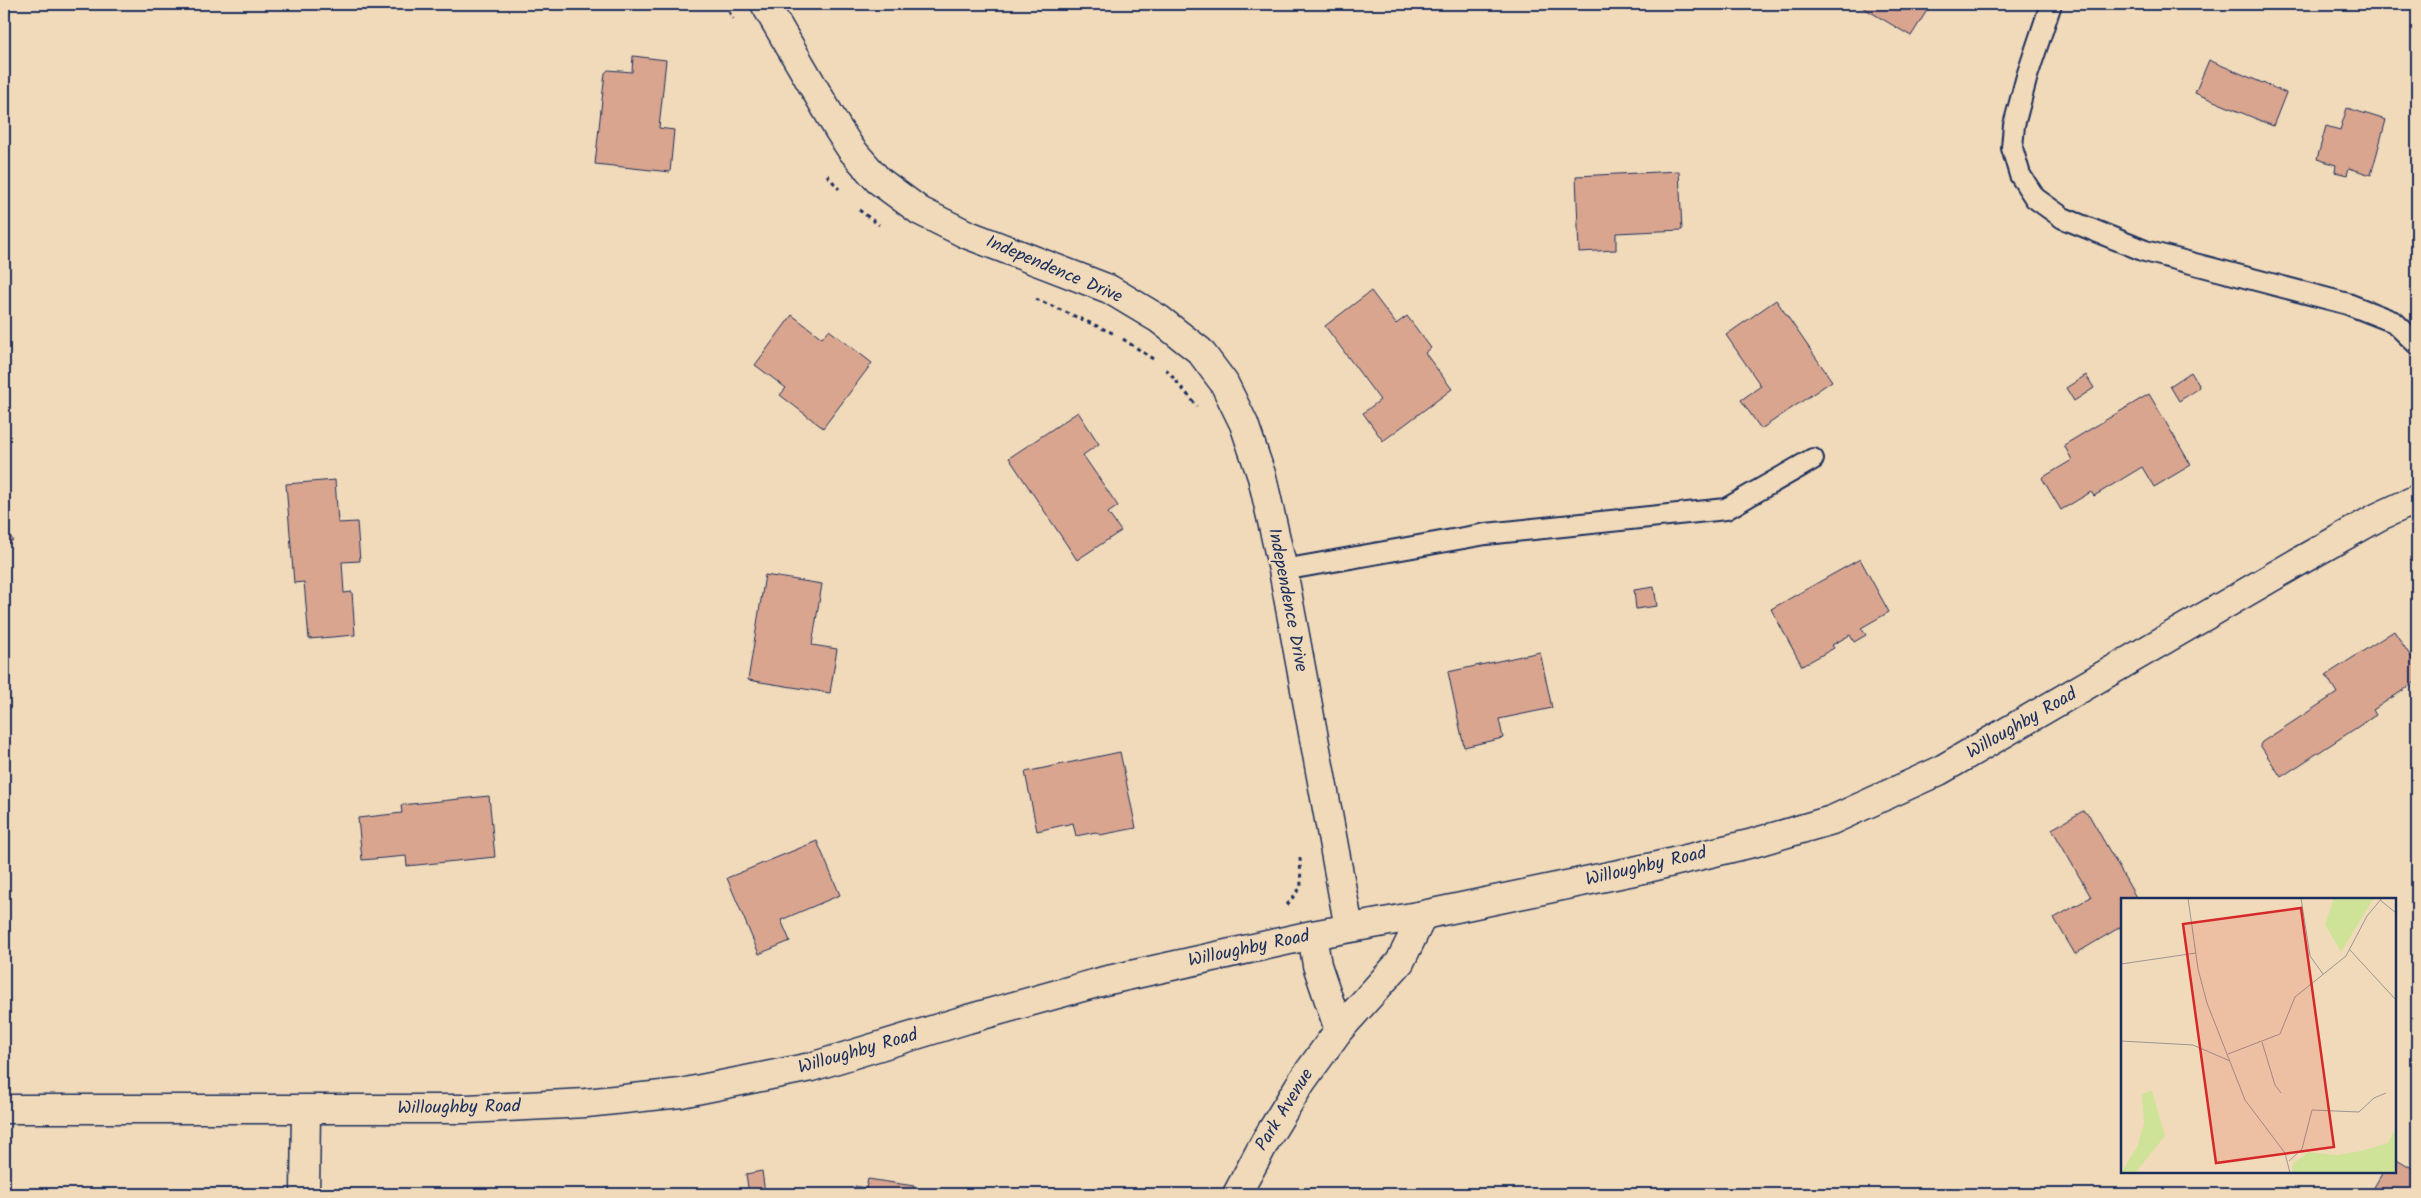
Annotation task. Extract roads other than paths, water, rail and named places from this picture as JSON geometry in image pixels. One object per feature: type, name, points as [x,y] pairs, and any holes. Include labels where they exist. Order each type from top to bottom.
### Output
[{"type":"street","name":"Independence Drive","points":[[765,4],[851,150],[878,180],[920,211],[966,234],[1109,289],[1159,319],[1200,351],[1224,383],[1244,424],[1262,477],[1283,570],[1349,928]]},
{"type":"street","name":"Willoughby Road","points":[[4,1109],[468,1110],[586,1103],[690,1091],[811,1067],[968,1019],[1104,981],[1312,935],[1423,915],[1648,868],[1753,843],[1832,820],[1939,771],[2305,558],[2378,517],[2417,500]]},
{"type":"street","name":"Park Avenue","points":[[1237,1194],[1266,1140],[1302,1081],[1339,1030],[1400,962],[1423,915]]},
{"type":"street","points":[[1312,935],[1317,964],[1339,1030]]},
{"type":"street","points":[[305,1194],[306,1109]]},
{"type":"lane","points":[[2051,4],[2027,76],[2012,148],[2020,175],[2035,198],[2063,218],[2146,251],[2348,304],[2394,322],[2417,344]]},
{"type":"lane","points":[[1283,570],[1486,534],[1726,509],[1813,459]]}]
